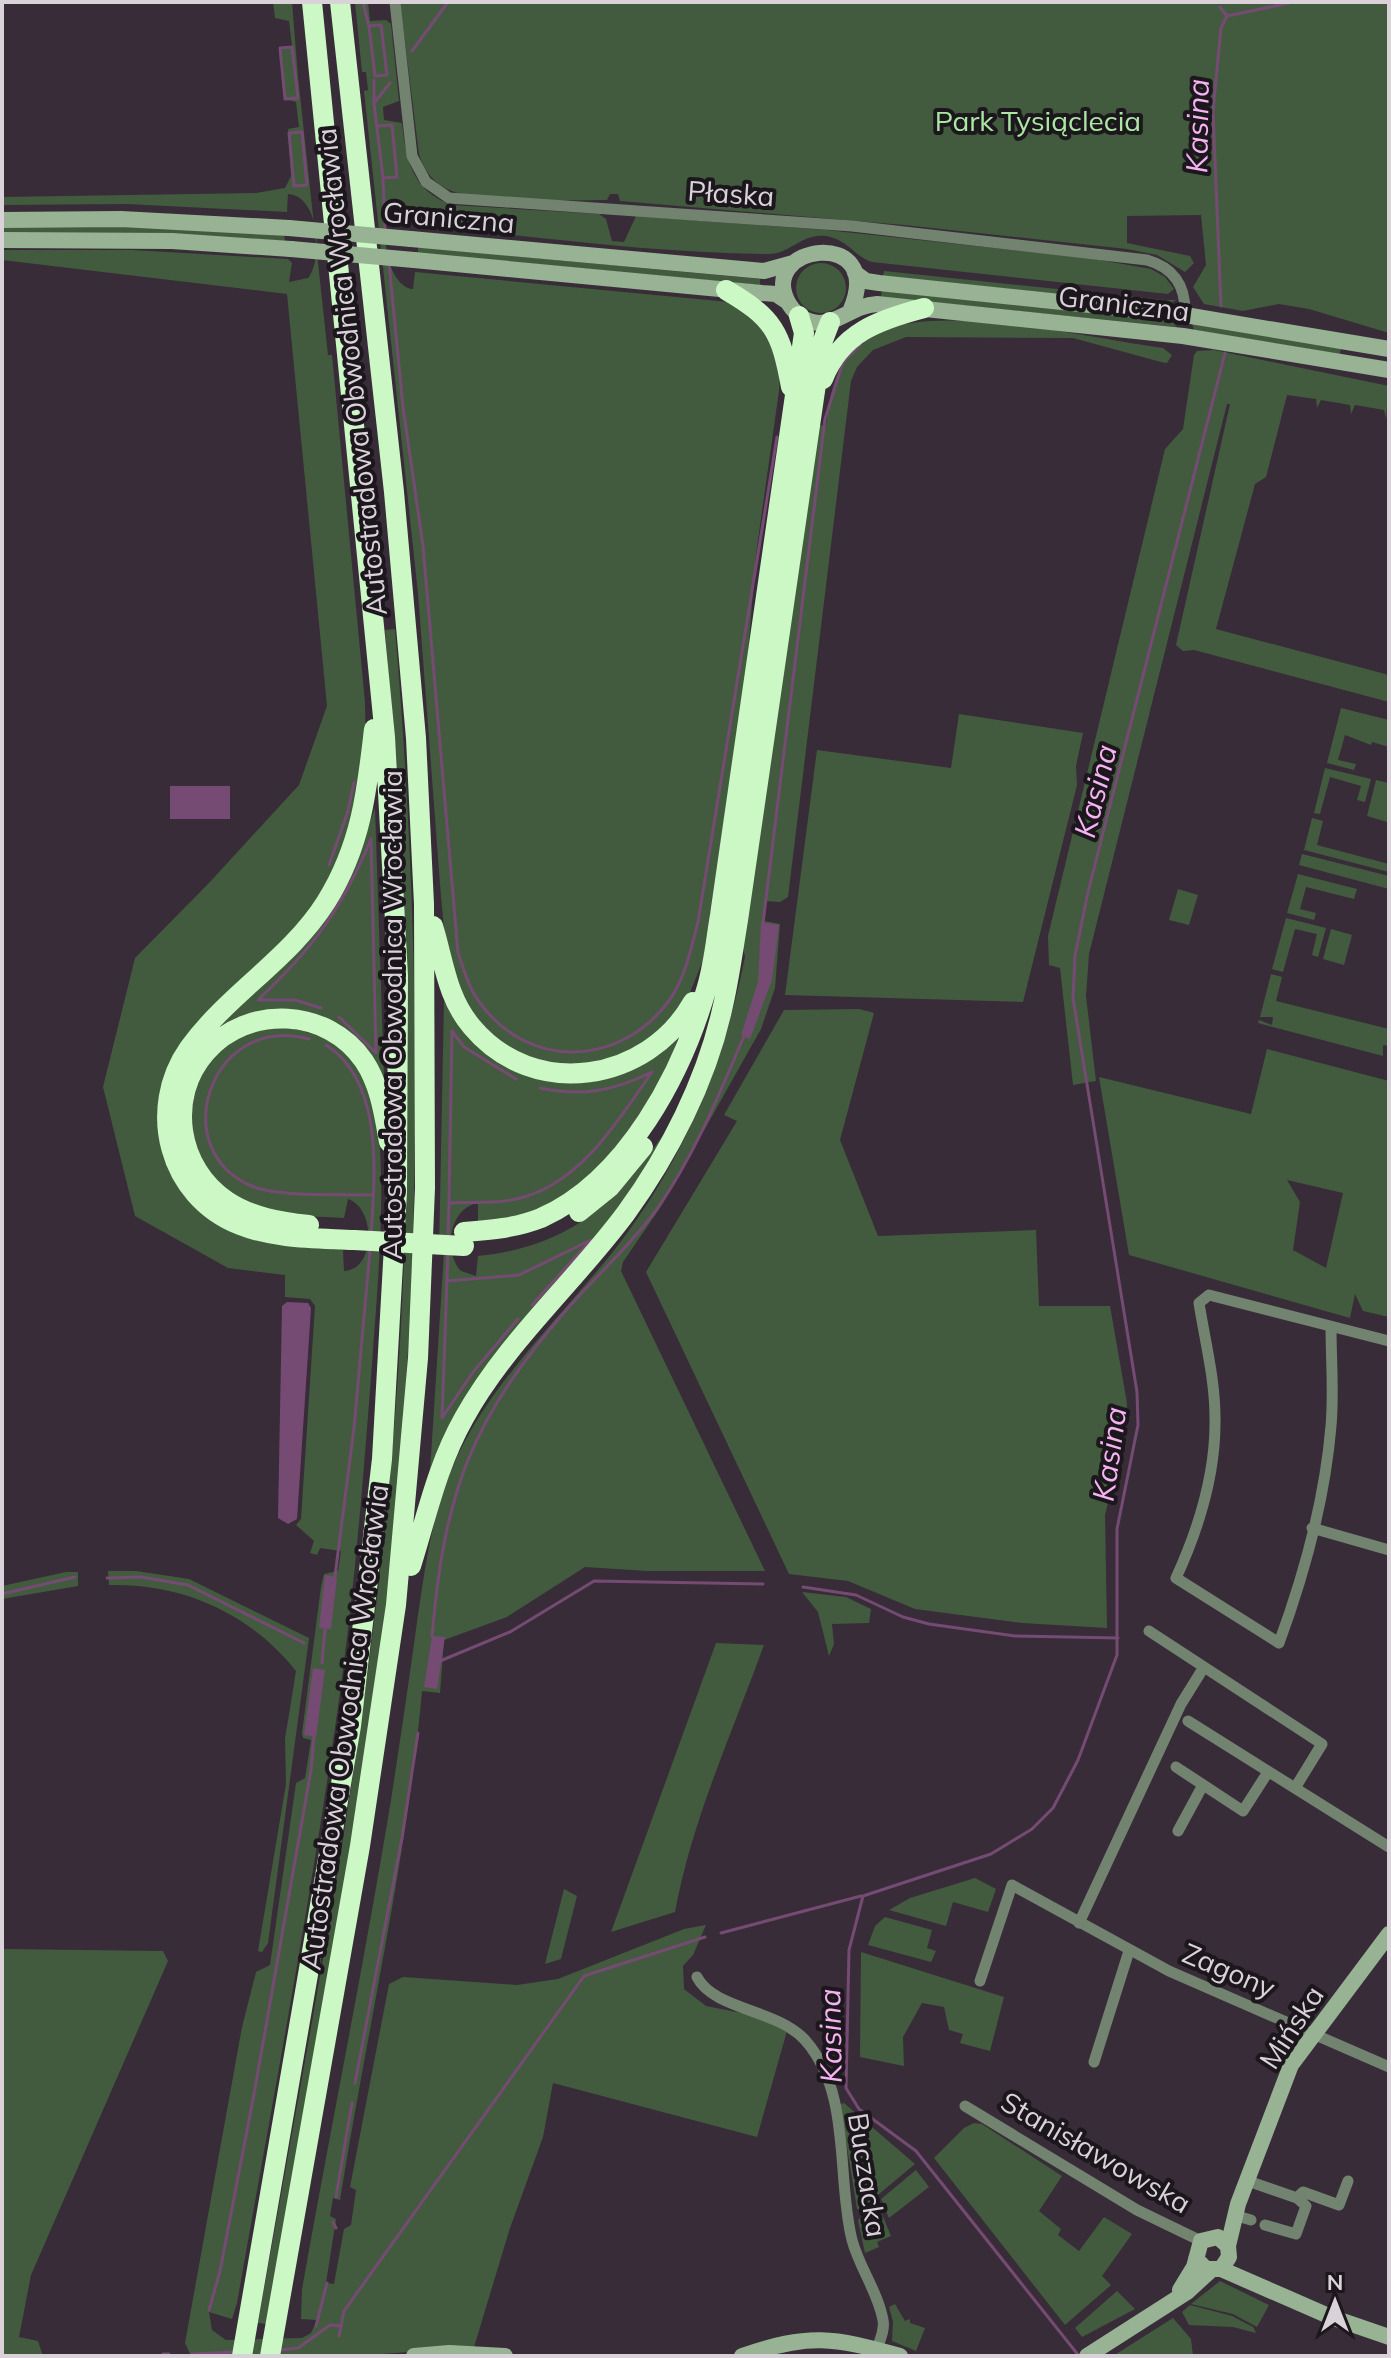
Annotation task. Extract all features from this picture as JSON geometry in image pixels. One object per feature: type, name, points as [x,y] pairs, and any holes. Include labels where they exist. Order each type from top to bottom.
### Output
[{"type":"highway","name":"Autostradowa Obwodnica Wrocławia","points":[[242,2356],[319,1926],[365,1618],[387,1387],[397,1189],[398,976],[378,677],[312,2]]},
{"type":"highway","name":"Autostradowa Obwodnica Wrocławia","points":[[270,2356],[360,1846],[396,1605],[420,1329],[426,1105],[424,904],[416,738],[394,492],[340,2]]},
{"type":"highway","points":[[726,290],[770,320],[780,336],[804,404]]},
{"type":"highway","points":[[804,404],[830,362],[851,337],[879,322],[924,308]]},
{"type":"highway","points":[[396,1605],[412,1563],[428,1496],[453,1437],[490,1376],[606,1238],[653,1170],[702,1071],[720,1018],[804,404],[805,330],[794,309]]},
{"type":"highway","points":[[464,1239],[540,1218],[573,1200],[607,1170],[640,1128],[673,1071],[704,997],[804,404],[824,331],[830,322]]},
{"type":"highway","points":[[378,677],[367,800],[360,832],[342,873],[303,930],[210,1023],[188,1049],[173,1077],[166,1112],[169,1143],[178,1169],[189,1187],[216,1213],[262,1232],[511,1242],[546,1231],[581,1211],[617,1179],[651,1136],[685,1078],[728,971]]},
{"type":"highway","points":[[424,904],[448,987],[473,1029],[507,1056],[537,1069],[561,1074],[611,1069],[655,1047],[688,1010],[715,946]]},
{"type":"highway","points":[[354,1234],[252,1214],[227,1201],[199,1175],[184,1140],[182,1111],[191,1075],[213,1044],[238,1027],[273,1018],[315,1023],[343,1039],[363,1060],[377,1087],[397,1189]]},
{"type":"main road","name":"Graniczna","points":[[2,220],[121,219],[289,228],[764,271],[793,263]]},
{"type":"main road","name":"Graniczna","points":[[2,240],[172,241],[291,249],[776,294],[794,309]]},
{"type":"main road","points":[[821,251],[835,253],[855,273],[857,284],[851,309],[830,322],[812,322],[794,309],[785,284],[793,263],[806,254],[821,251]]},
{"type":"main road","name":"Graniczna","points":[[855,273],[866,281],[879,283],[1185,315],[1389,349]]},
{"type":"main road","name":"Graniczna","points":[[851,309],[877,304],[1183,336],[1389,370]]},
{"type":"main road","name":"Mińska","points":[[1216,2269],[1229,2249],[1242,2213],[1248,2181],[1286,2075],[1314,2032],[1389,1934]]},
{"type":"main road","name":"Mińska","points":[[1207,2239],[1242,2213]]},
{"type":"main road","points":[[1179,2295],[1207,2239],[1229,2249],[1265,2286]]},
{"type":"main road","points":[[1196,2259],[1265,2286],[1331,2317],[1389,2337]]},
{"type":"main road","points":[[1090,2354],[1216,2269]]},
{"type":"main road","points":[[742,2356],[807,2338],[845,2341],[900,2356]]},
{"type":"main road","points":[[414,2356],[449,2353],[505,2356]]},
{"type":"street","name":"Płaska","points":[[395,2],[412,156],[426,182],[449,198],[809,223],[1125,256],[1156,263],[1169,271],[1184,293],[1185,315]]},
{"type":"street","points":[[1331,1327],[1331,1421],[1312,1528],[1279,1643],[1176,1578],[1202,1510],[1215,1434],[1213,1384],[1199,1303],[1202,1297],[1209,1295],[1389,1341]]},
{"type":"street","points":[[1312,1528],[1389,1550]]},
{"type":"street","points":[[1149,1631],[1322,1744],[1298,1784]]},
{"type":"street","points":[[1079,1923],[1181,1704],[1204,1667]]},
{"type":"street","points":[[1188,1721],[1268,1772],[1298,1784],[1389,1847]]},
{"type":"street","points":[[1176,1767],[1243,1811],[1268,1772]]},
{"type":"street","points":[[1178,1831],[1203,1785]]},
{"type":"street","name":"Zagony","points":[[980,1981],[1012,1885],[1129,1951],[1389,2067]]},
{"type":"street","points":[[1094,2062],[1129,1951]]},
{"type":"street","name":"Buczacka","points":[[697,1977],[713,1995],[764,2013],[794,2029],[823,2066],[841,2147],[851,2237],[883,2320],[877,2349]]},
{"type":"street","name":"Stanisławowska","points":[[965,2106],[1137,2210],[1207,2239]]},
{"type":"street","points":[[1248,2181],[1297,2198],[1306,2206],[1296,2234],[1265,2225]]},
{"type":"street","points":[[1297,2198],[1303,2192],[1339,2205],[1348,2181]]},
{"type":"green space","points":[[273,2],[292,2],[314,222],[307,205],[299,197],[288,194],[287,212],[127,204],[2,205],[2,197],[256,193],[285,188],[291,176],[288,129],[299,127],[296,102],[285,99],[280,48],[292,46],[289,21],[275,18]]},
{"type":"green space","points":[[355,2],[368,2],[370,21],[386,20],[391,24],[399,101],[383,107],[384,120],[402,123],[409,162],[420,183],[428,192],[452,205],[599,214],[606,219],[612,241],[624,242],[636,216],[826,230],[1089,258],[1151,269],[1165,277],[1174,289],[1168,294],[872,262],[840,241],[826,236],[810,238],[769,254],[680,251],[411,224],[411,206],[390,212],[385,230],[388,256],[391,268],[404,286],[413,289],[415,272],[729,302],[760,320],[780,369],[756,554],[747,666],[703,960],[685,1005],[643,1047],[584,1066],[537,1061],[500,1043],[466,1007],[446,948],[418,593],[364,91],[368,90],[366,72],[362,72]]},
{"type":"green space","name":"Park Tysiąclecia","points":[[400,2],[1389,2],[1389,333],[1309,309],[1279,304],[1243,311],[1204,304],[1193,287],[1206,265],[1201,215],[1127,216],[1127,243],[1190,256],[1194,263],[1185,272],[1157,255],[1127,249],[904,225],[620,201],[618,194],[610,194],[607,200],[547,200],[500,199],[459,193],[436,181],[425,169],[419,154]]},
{"type":"green space","points":[[123,226],[284,235],[285,241],[136,233],[2,233],[2,227]]},
{"type":"green space","points":[[418,247],[760,279],[760,285],[418,253]]},
{"type":"green space","points":[[316,248],[328,355],[332,355],[365,702],[366,758],[343,855],[313,906],[293,931],[171,1060],[159,1095],[157,1120],[162,1152],[170,1173],[182,1193],[205,1216],[343,1250],[344,1271],[355,1268],[367,1250],[368,1238],[364,1214],[357,1205],[348,1199],[344,1218],[270,1212],[229,1193],[203,1164],[192,1130],[195,1095],[209,1063],[234,1039],[268,1028],[310,1033],[340,1048],[363,1072],[372,1096],[381,1166],[380,1249],[373,1351],[344,1663],[303,1931],[237,2303],[232,2319],[209,2312],[212,2330],[226,2340],[302,2338],[311,2333],[317,2320],[301,2319],[302,2289],[381,1861],[426,1563],[452,1468],[486,1406],[506,1378],[597,1272],[642,1212],[682,1144],[726,1034],[745,957],[743,948],[818,425],[826,426],[837,375],[853,352],[882,330],[944,320],[1060,331],[1163,348],[1172,355],[1167,363],[1161,362],[1073,338],[906,337],[873,350],[857,367],[851,381],[788,897],[780,902],[765,901],[764,921],[780,924],[775,988],[761,1029],[662,1205],[623,1262],[621,1271],[765,1571],[647,1571],[585,1567],[507,1617],[444,1640],[440,1693],[422,1691],[407,1817],[386,1945],[340,2200],[333,2198],[330,2216],[336,2219],[326,2283],[334,2284],[344,2229],[351,2225],[356,2190],[350,2187],[389,1984],[403,1977],[517,1985],[558,1979],[684,1929],[706,1925],[693,1955],[683,1966],[684,1989],[706,2006],[752,2015],[787,2031],[757,2137],[553,2083],[543,2137],[510,2228],[474,2347],[356,2356],[191,2356],[185,2343],[242,2027],[256,1972],[270,1965],[296,1783],[305,1778],[311,1740],[303,1738],[302,1733],[321,1587],[324,1574],[338,1571],[341,1551],[320,1548],[317,1555],[310,1553],[314,1541],[296,1525],[301,1519],[315,1306],[310,1299],[285,1297],[285,1275],[228,1268],[135,1216],[103,1087],[135,958],[299,785],[327,706],[287,294],[2,260],[2,250],[132,250],[288,259],[292,263],[289,282],[308,278],[316,258]]},
{"type":"green space","points":[[811,264],[831,264],[845,278],[845,298],[831,312],[811,312],[797,298],[797,278]]},
{"type":"green space","points":[[884,271],[1176,300],[1167,305],[883,276]]},
{"type":"green space","points":[[882,290],[1171,321],[1177,327],[881,297]]},
{"type":"green space","points":[[1192,323],[1341,348],[1340,354],[1194,330]]},
{"type":"green space","points":[[1214,350],[1389,386],[1386,419],[1384,410],[1355,405],[1351,414],[1350,405],[1321,400],[1317,408],[1316,399],[1287,395],[1266,477],[1255,484],[1216,629],[1389,675],[1389,702],[1194,650],[1183,651],[1176,645],[1230,404],[1227,404],[1089,954],[1086,996],[1096,1081],[1073,1085],[1060,968],[1049,965],[1048,936],[1165,449],[1183,429],[1194,355],[1197,351]]},
{"type":"green space","points":[[395,629],[404,743],[414,970],[414,1196],[403,1423],[394,1537],[370,1735],[338,1932],[266,2324],[258,2323],[332,1906],[364,1696],[378,1591],[398,1378],[404,1271],[406,1058],[400,844],[385,630]]},
{"type":"green space","points":[[1341,708],[1389,720],[1389,747],[1372,742],[1371,745],[1345,735],[1338,760],[1356,764],[1354,770],[1327,763]]},
{"type":"green space","points":[[959,714],[1083,733],[1076,766],[1077,785],[1023,1002],[785,995],[817,750],[951,768]]},
{"type":"green space","points":[[1325,768],[1371,779],[1365,802],[1357,800],[1361,786],[1330,777],[1320,814],[1314,813]]},
{"type":"green space","points":[[1376,780],[1389,783],[1387,822],[1367,816]]},
{"type":"green space","points":[[375,808],[384,1077],[351,1035],[312,1014],[272,1011],[234,1024],[203,1049],[183,1083],[177,1124],[190,1168],[208,1192],[232,1210],[250,1218],[283,1226],[340,1230],[340,1235],[292,1232],[256,1225],[217,1207],[196,1188],[182,1165],[175,1140],[174,1114],[179,1087],[190,1060],[210,1032],[283,962],[327,912],[349,875]]},
{"type":"green space","points":[[1312,818],[1323,821],[1317,845],[1389,864],[1389,872],[1304,850]]},
{"type":"green space","points":[[1302,854],[1389,876],[1389,889],[1299,865]]},
{"type":"green space","points":[[1298,874],[1357,889],[1354,899],[1306,887],[1300,909],[1316,913],[1314,920],[1287,913]]},
{"type":"green space","points":[[1178,889],[1198,895],[1189,925],[1169,920]]},
{"type":"green space","points":[[1286,918],[1326,928],[1318,957],[1312,955],[1317,934],[1295,929],[1283,972],[1272,969]]},
{"type":"green space","points":[[1331,929],[1352,935],[1344,965],[1323,959]]},
{"type":"green space","points":[[1271,974],[1282,977],[1276,1001],[1389,1029],[1389,1046],[1383,1045],[1383,1056],[1258,1023],[1259,1020],[1272,1025],[1273,1017],[1260,1017]]},
{"type":"green space","points":[[444,1000],[487,1052],[622,1074],[651,1060],[681,1037],[636,1119],[598,1167],[575,1188],[550,1205],[521,1218],[478,1222],[478,1203],[461,1213],[455,1222],[451,1242],[455,1263],[461,1271],[476,1276],[478,1256],[514,1250],[545,1240],[573,1227],[597,1210],[620,1190],[640,1166],[679,1110],[634,1191],[430,1471],[444,1253],[439,1252]]},
{"type":"green space","points":[[859,1009],[874,1013],[840,1140],[878,1236],[1036,1230],[1039,1306],[1110,1306],[1127,1403],[1125,1433],[1105,1515],[1107,1628],[1022,1623],[915,1609],[848,1581],[789,1574],[646,1272],[737,1121],[724,1115],[784,1010]]},
{"type":"green space","points":[[1267,1049],[1389,1081],[1389,1317],[1363,1311],[1355,1294],[1350,1318],[1129,1255],[1099,1077],[1251,1114]],"holes":[[[1287,1180],[1343,1193],[1326,1268],[1293,1250],[1300,1202]]]},
{"type":"green space","points":[[108,1571],[136,1571],[189,1579],[309,1638],[268,1943],[262,1952],[258,1951],[286,1784],[285,1739],[296,1671],[258,1633],[236,1618],[188,1596],[163,1589],[109,1585]]},
{"type":"green space","points":[[78,1572],[78,1586],[2,1599],[2,1586]]},
{"type":"green space","points":[[802,1592],[846,1597],[871,1609],[869,1623],[832,1624],[834,1644],[829,1656],[818,1612]]},
{"type":"green space","points":[[716,1643],[764,1645],[702,1810],[675,1912],[611,1932]]},
{"type":"green space","points":[[975,1878],[996,1889],[988,1912],[953,1902],[946,1926],[889,1910],[910,1898]]},
{"type":"green space","points":[[564,1889],[577,1896],[561,1959],[545,1964]]},
{"type":"green space","points":[[885,1917],[932,1930],[927,1948],[936,1951],[931,1962],[868,1945],[875,1926]]},
{"type":"green space","points":[[2,1949],[163,1951],[168,1961],[31,2275],[19,2337],[38,2341],[43,2356],[2,2356]]},
{"type":"green space","points":[[861,1952],[1004,1997],[990,2051],[960,2043],[963,2034],[949,2030],[944,2007],[922,2003],[903,2037],[904,2066],[860,2057]]},
{"type":"green space","points":[[844,2103],[915,2164],[860,2210],[857,2209],[840,2104]]},
{"type":"green space","points":[[974,2123],[982,2124],[1062,2176],[1039,2211],[1061,2229],[1058,2235],[1079,2251],[1104,2217],[1132,2234],[1102,2276],[1111,2285],[1065,2325],[934,2158],[964,2128]]},
{"type":"green space","points":[[916,2170],[929,2187],[889,2218],[881,2199]]},
{"type":"green space","points":[[877,2202],[891,2236],[877,2242],[879,2247],[865,2253],[858,2220]]},
{"type":"green space","points":[[1220,2281],[1269,2305],[1257,2327],[1233,2314],[1191,2304]]},
{"type":"green space","points":[[1117,2291],[1135,2309],[1082,2337],[1075,2328]]},
{"type":"green space","points":[[895,2304],[905,2321],[910,2319],[910,2323],[925,2328],[916,2351],[892,2341],[893,2321],[889,2307]]},
{"type":"green space","points":[[1190,2305],[1232,2316],[1253,2327],[1256,2333],[1233,2327],[1189,2325],[1182,2312]]},
{"type":"green space","points":[[1173,2318],[1191,2339],[1193,2356],[1113,2356]]},
{"type":"shaded area","points":[[170,786],[230,786],[230,819],[170,819]]},
{"type":"shaded area","points":[[761,922],[779,925],[772,980],[750,1039],[741,1035],[758,982]]},
{"type":"shaded area","points":[[287,1302],[308,1303],[311,1308],[297,1519],[288,1524],[278,1518],[282,1306]]},
{"type":"shaded area","points":[[325,1575],[337,1577],[331,1629],[319,1628]]},
{"type":"shaded area","points":[[432,1636],[445,1637],[437,1689],[424,1687]]},
{"type":"shaded area","points":[[313,1668],[325,1670],[316,1737],[304,1735]]},
{"type":"waterway","points":[[363,2],[369,27]]},
{"type":"waterway","points":[[412,51],[448,2]]},
{"type":"waterway","name":"Kasina","points":[[1221,306],[1213,111],[1221,28],[1227,16],[1294,2]]},
{"type":"waterway","points":[[1220,7],[1227,16]]},
{"type":"waterway","points":[[381,25],[387,75],[375,76],[369,26],[381,25]]},
{"type":"waterway","points":[[292,47],[298,98],[285,99],[280,48],[292,47]]},
{"type":"waterway","points":[[374,80],[374,103],[390,83]]},
{"type":"waterway","points":[[374,103],[383,178],[397,177],[392,125],[379,126]]},
{"type":"waterway","points":[[302,132],[307,185],[294,186],[289,133],[302,132]]},
{"type":"waterway","points":[[383,178],[385,231]]},
{"type":"waterway","points":[[389,263],[403,407],[423,546],[458,953],[480,1003],[500,1025],[523,1040],[548,1049],[574,1052],[600,1049],[625,1039],[648,1023],[668,1002],[683,974],[698,922],[777,437]]},
{"type":"waterway","points":[[763,923],[825,419],[843,362],[860,345]]},
{"type":"waterway","name":"Kasina","points":[[1079,2356],[916,2151],[859,2109],[846,2088],[849,1950],[863,1896],[991,1854],[1032,1829],[1053,1808],[1078,1760],[1117,1655],[1117,1529],[1138,1425],[1137,1392],[1073,998],[1075,956],[1088,892],[1225,353]]},
{"type":"waterway","points":[[329,865],[348,811],[354,782]]},
{"type":"waterway","points":[[321,1008],[295,1000],[258,1000],[295,963],[324,926],[349,886],[371,839],[376,1053],[339,1017]]},
{"type":"waterway","points":[[516,1079],[464,1047],[452,1031],[449,1203],[496,1202],[524,1197],[564,1177],[598,1146],[652,1072],[611,1088],[583,1092],[540,1088]]},
{"type":"waterway","points":[[309,1039],[275,1036],[246,1046],[224,1065],[211,1090],[206,1118],[211,1145],[226,1169],[254,1187],[295,1194],[371,1195]]},
{"type":"waterway","points":[[432,1636],[445,1538],[455,1497],[468,1459],[486,1422],[535,1348],[657,1209],[694,1147],[744,1036]]},
{"type":"waterway","points":[[326,1045],[345,1061],[367,1105],[374,1158],[371,1235]]},
{"type":"waterway","points":[[448,1236],[449,1203]]},
{"type":"waterway","points":[[447,1281],[519,1275],[591,1240],[532,1305]]},
{"type":"waterway","points":[[335,1576],[354,1428],[370,1250]]},
{"type":"waterway","points":[[448,1251],[442,1418],[473,1372],[518,1319]]},
{"type":"waterway","points":[[2,1594],[75,1577]]},
{"type":"waterway","points":[[107,1578],[141,1577],[188,1585],[304,1643]]},
{"type":"waterway","points":[[440,1661],[510,1632],[594,1581],[763,1584]]},
{"type":"waterway","points":[[803,1587],[856,1595],[903,1617],[929,1624],[1015,1636],[1118,1638]]},
{"type":"waterway","points":[[322,1663],[325,1629]]},
{"type":"waterway","points":[[355,2083],[402,1838],[418,1733]]},
{"type":"waterway","points":[[209,2310],[220,2271],[254,2094],[311,1770],[314,1736]]},
{"type":"waterway","points":[[721,1933],[861,1896]]},
{"type":"waterway","points":[[339,2336],[344,2311],[584,1976],[705,1937]]},
{"type":"waterway","points":[[336,2197],[352,2103]]},
{"type":"waterway","points":[[333,2222],[336,2228]]},
{"type":"waterway","points":[[316,2326],[327,2283]]},
{"type":"waterway","points":[[280,2350],[298,2348],[330,2325],[340,2326]]},
{"type":"waterway","points":[[192,2354],[236,2352]]},
{"type":"waterway","points":[[163,2354],[169,2354]]}]
